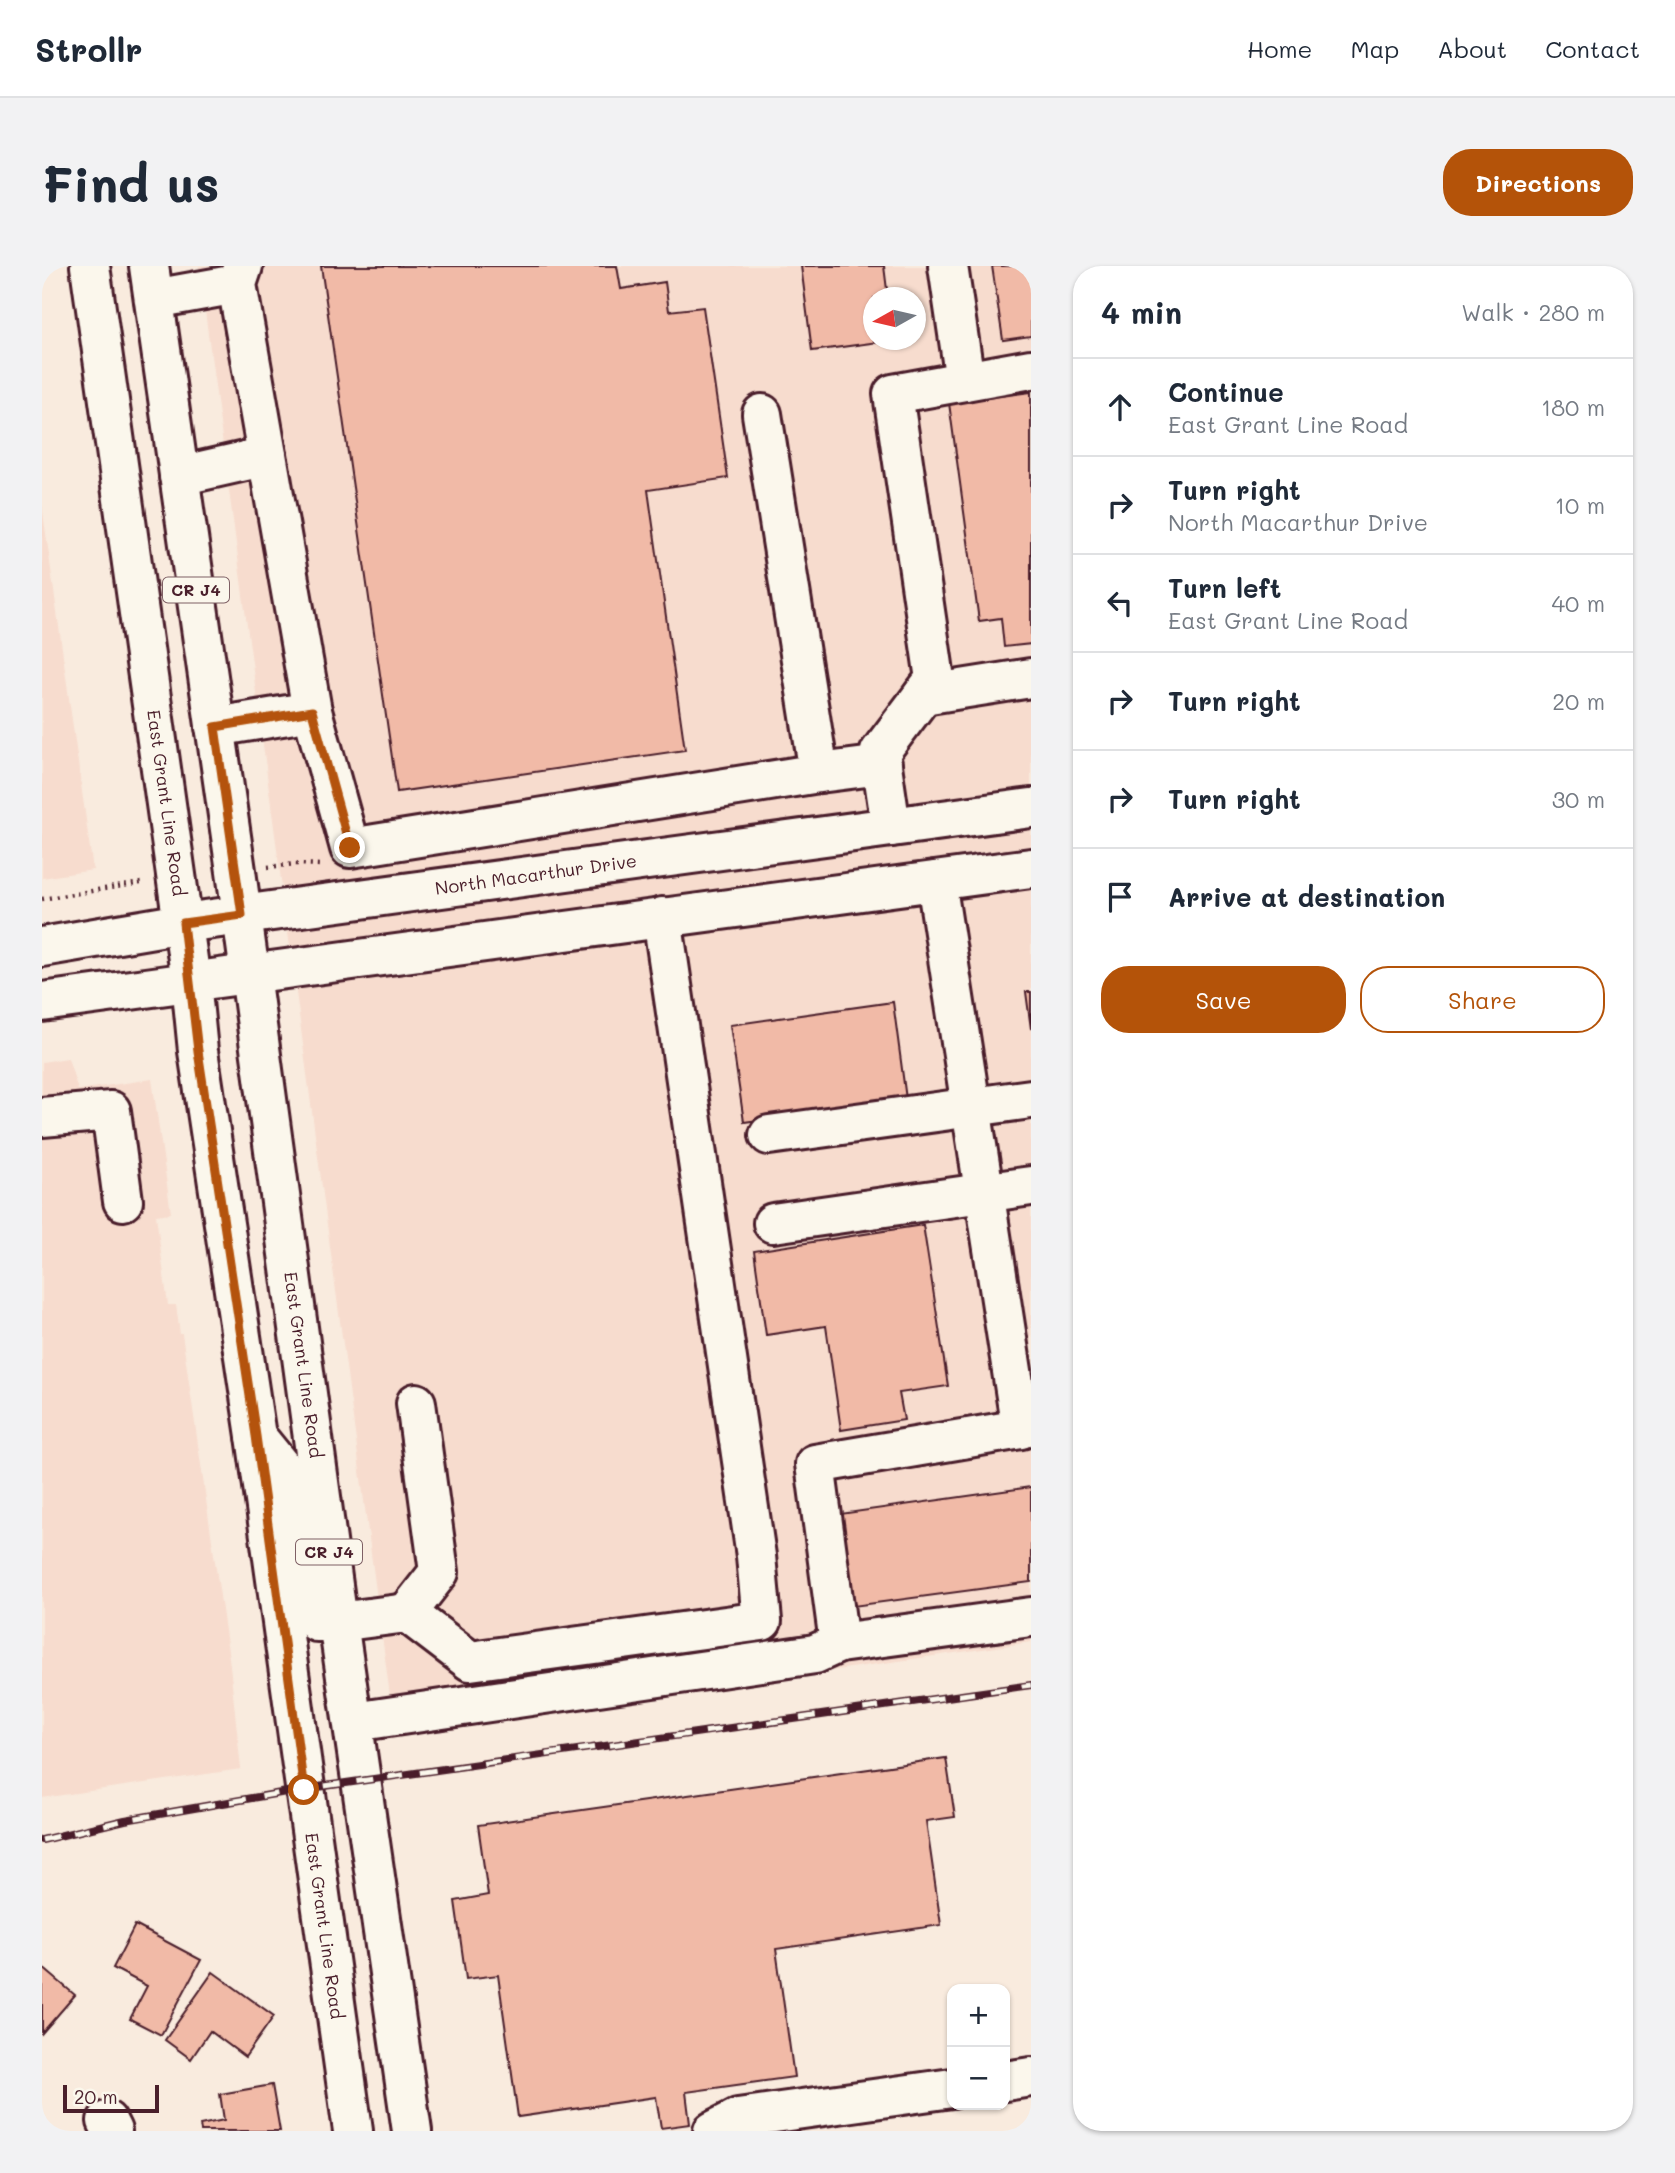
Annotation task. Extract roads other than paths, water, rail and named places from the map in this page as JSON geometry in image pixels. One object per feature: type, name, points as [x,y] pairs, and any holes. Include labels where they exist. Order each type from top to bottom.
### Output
[{"type":"main road","name":"East Grant Line Road","points":[[90,266],[191,981],[198,1051],[256,1436],[354,2131]]},
{"type":"main road","points":[[948,266],[965,381]]},
{"type":"main road","points":[[151,282],[240,275],[267,456],[312,711],[350,848],[882,765]]},
{"type":"main road","name":"East Grant Line Road","points":[[151,282],[250,972],[338,1622],[412,2131]]},
{"type":"main road","points":[[891,827],[880,752],[935,679],[893,394],[1031,369]]},
{"type":"main road","points":[[762,414],[819,773]]},
{"type":"main road","points":[[179,475],[267,456]]},
{"type":"main road","points":[[923,695],[1031,678]]},
{"type":"main road","points":[[215,727],[312,711]]},
{"type":"main road","name":"North Macarthur Drive","points":[[42,947],[183,923],[1031,808]]},
{"type":"main road","points":[[42,1002],[1031,868]]},
{"type":"main road","points":[[839,1643],[815,1464],[1026,1429],[971,1108],[925,882]]},
{"type":"main road","points":[[407,1613],[470,1661],[762,1621],[753,1532],[662,917]]},
{"type":"main road","points":[[769,1135],[1031,1099]]},
{"type":"main road","points":[[42,1117],[111,1111],[122,1201]]},
{"type":"main road","points":[[773,1223],[1031,1186]]},
{"type":"main road","points":[[256,1436],[282,1468],[288,1482],[308,1610],[317,1622],[407,1613],[439,1572],[416,1403]]},
{"type":"main road","points":[[354,1722],[815,1654],[839,1643],[1031,1617]]},
{"type":"main road","points":[[1010,2080],[1031,2077]]},
{"type":"main road","points":[[713,2131],[738,2118],[947,2089]]},
{"type":"railway","points":[[42,1840],[125,1820],[304,1789],[1031,1685]]}]
